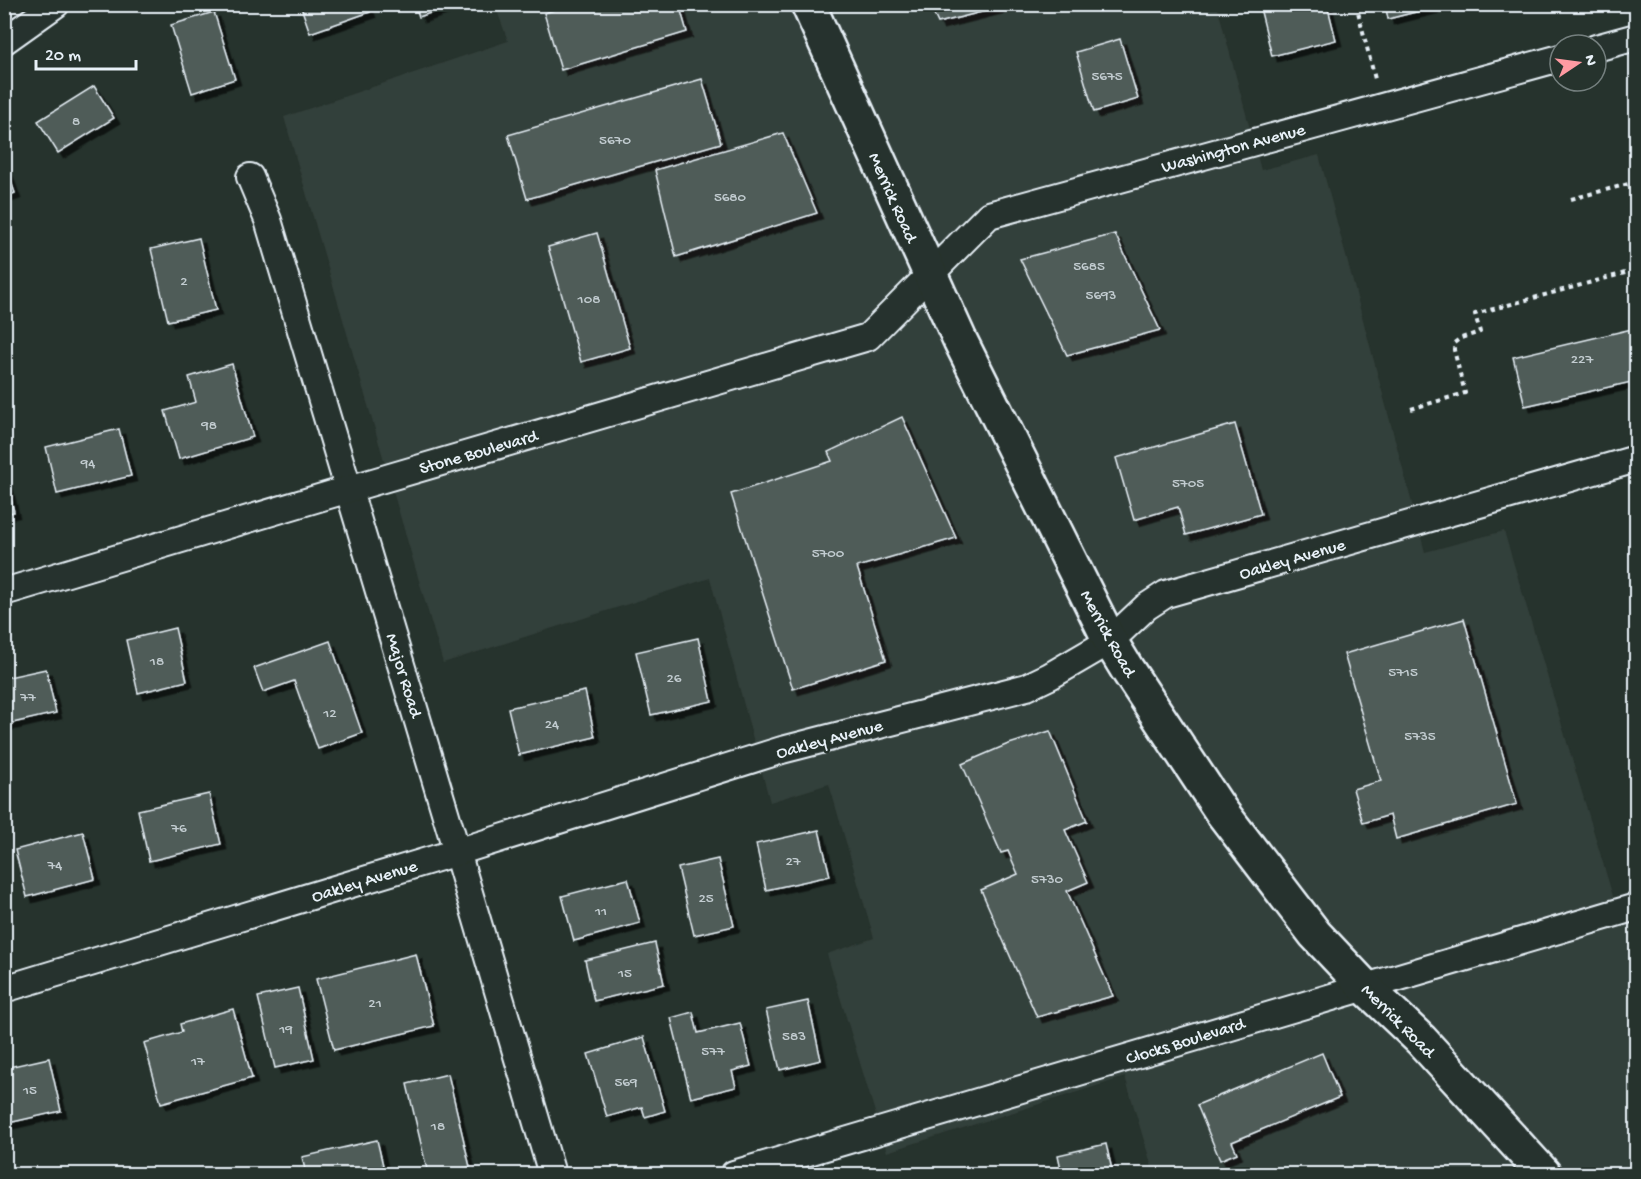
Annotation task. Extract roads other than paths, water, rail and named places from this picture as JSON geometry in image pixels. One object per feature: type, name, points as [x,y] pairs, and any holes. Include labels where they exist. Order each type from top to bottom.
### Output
[{"type":"main road","name":"Merrick Road","points":[[808,4],[929,276],[1110,641],[1127,669],[1221,811],[1315,934],[1365,987],[1421,1040],[1544,1174]]},
{"type":"street","points":[[4,40],[56,4]]},
{"type":"street","points":[[1608,45],[1636,38]]},
{"type":"street","name":"Washington Avenue","points":[[929,276],[989,215],[1548,61]]},
{"type":"street","name":"Major Road","points":[[250,177],[268,220],[552,1174]]},
{"type":"street","name":"Stone Boulevard","points":[[4,592],[868,337],[929,276]]},
{"type":"street","name":"Oakley Avenue","points":[[4,988],[458,852],[782,750],[1027,687],[1110,641],[1146,607],[1166,594],[1636,459]]},
{"type":"street","name":"Clocks Boulevard","points":[[734,1174],[1636,907]]}]
